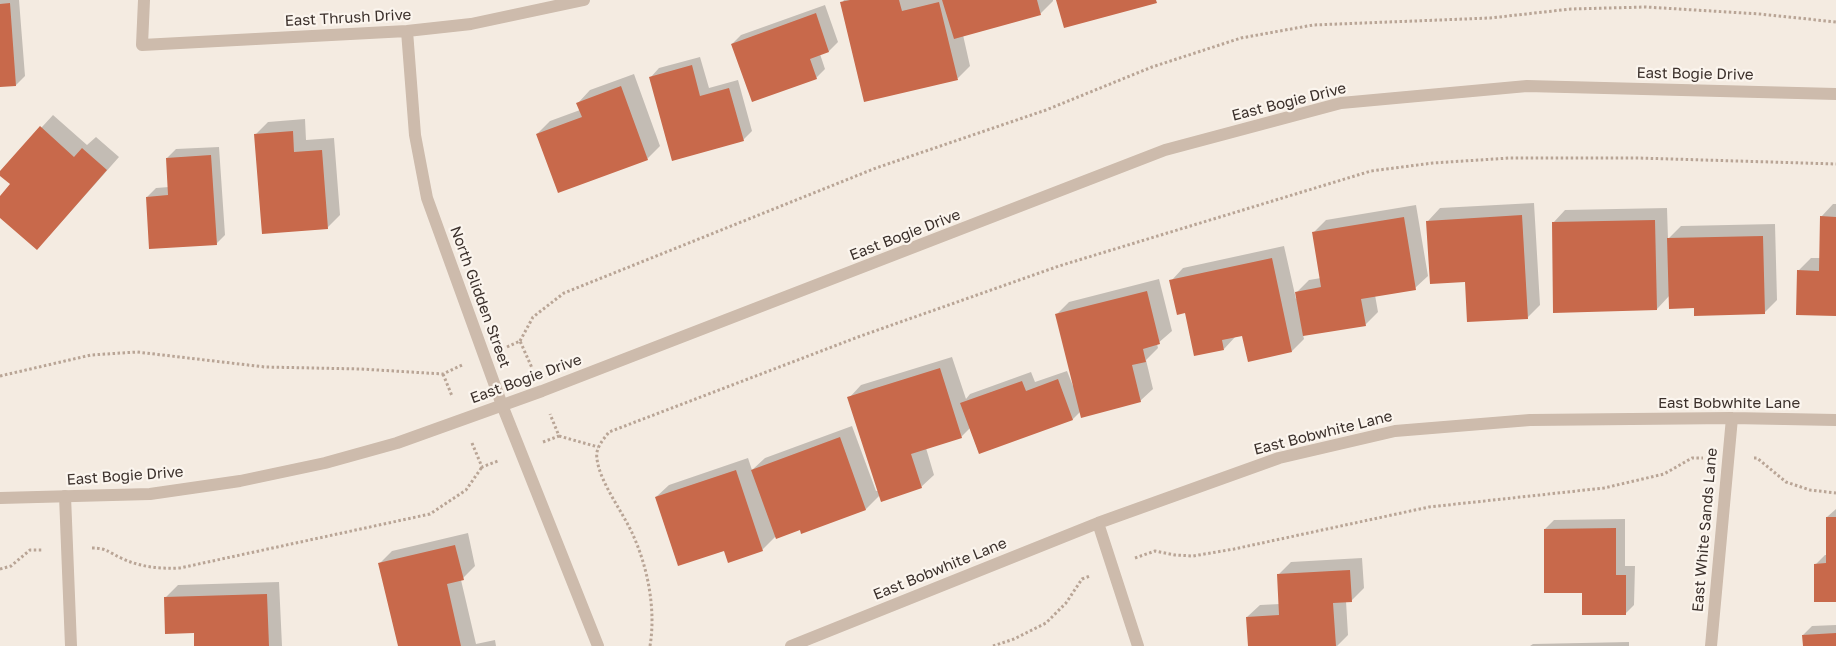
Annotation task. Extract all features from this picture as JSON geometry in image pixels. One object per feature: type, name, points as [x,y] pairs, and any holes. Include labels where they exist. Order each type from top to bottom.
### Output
[{"type":"street","name":"East Thrush Drive","points":[[144,0],[142,45],[407,31],[471,24],[584,0]]},
{"type":"street","name":"North Glidden Street","points":[[407,31],[416,135],[427,198],[502,405],[598,646]]},
{"type":"street","name":"East Bogie Drive","points":[[0,498],[150,494],[240,481],[316,465],[397,443],[940,239],[1165,150],[1341,103],[1527,86],[1836,94]]},
{"type":"street","name":"East Bobwhite Lane","points":[[791,646],[1098,523],[1279,458],[1395,431],[1530,420],[1732,418],[1836,420]]},
{"type":"street","name":"East White Sands Lane","points":[[1711,646],[1732,418]]},
{"type":"street","points":[[66,496],[71,646]]},
{"type":"street","points":[[1098,523],[1138,646]]},
{"type":"path","points":[[520,341],[533,318],[564,293],[876,168],[1046,110],[1152,67],[1241,38],[1313,25],[1490,18],[1571,9],[1646,7],[1760,14],[1836,22]]},
{"type":"path","points":[[650,646],[653,630],[645,568],[633,535],[606,484],[597,459],[598,446],[609,432],[867,334],[1059,266],[1371,171],[1433,163],[1510,158],[1638,158],[1836,164]]},
{"type":"path","points":[[0,376],[91,355],[137,352],[265,367],[361,369],[442,374]]},
{"type":"path","points":[[559,436],[598,446]]},
{"type":"path","points":[[103,548],[121,558],[145,567],[164,569],[189,566],[430,514],[466,490],[482,468]]},
{"type":"path","points":[[1175,555],[1193,556],[1260,544],[1429,507],[1604,488],[1664,474]]},
{"type":"path","points":[[1786,482],[1810,490],[1836,493]]},
{"type":"path","points":[[0,569],[11,566],[30,550]]},
{"type":"path","points":[[993,646],[1014,639],[1046,622],[1066,602]]},
{"type":"building","points":[[850,0],[899,0],[902,11],[939,2],[958,80],[864,102],[840,2]]},
{"type":"building","points":[[942,0],[1037,0],[1041,15],[954,39]]},
{"type":"building","points":[[1056,0],[1156,0],[1157,3],[1064,28]]},
{"type":"building","points":[[10,3],[16,86],[0,87],[0,4]]},
{"type":"building","points":[[816,13],[829,52],[810,59],[817,79],[752,102],[731,44]]},
{"type":"building","points":[[692,65],[700,96],[729,88],[744,141],[672,161],[649,77]]},
{"type":"building","points":[[621,86],[648,160],[558,193],[536,134],[582,117],[576,103]]},
{"type":"building","points":[[40,126],[74,157],[82,148],[107,170],[37,250],[0,218],[0,196],[10,184],[0,176],[0,171]]},
{"type":"building","points":[[293,131],[294,152],[322,150],[328,229],[262,234],[254,134]]},
{"type":"building","points":[[211,155],[217,245],[149,249],[146,197],[168,195],[166,158]]},
{"type":"building","points":[[1522,215],[1528,319],[1467,322],[1465,282],[1430,284],[1426,221]]},
{"type":"building","points":[[1820,216],[1836,217],[1836,316],[1796,315],[1797,270],[1819,271]]},
{"type":"building","points":[[1404,217],[1416,290],[1361,299],[1366,326],[1303,336],[1295,292],[1321,287],[1312,232]]},
{"type":"building","points":[[1655,220],[1657,310],[1553,313],[1552,222]]},
{"type":"building","points":[[1763,236],[1765,314],[1694,316],[1694,308],[1669,309],[1667,238]]},
{"type":"building","points":[[1272,258],[1292,352],[1248,362],[1242,336],[1222,340],[1224,350],[1194,356],[1185,313],[1177,315],[1169,280]]},
{"type":"building","points":[[1147,291],[1160,344],[1143,349],[1146,362],[1132,365],[1141,402],[1081,418],[1055,314]]},
{"type":"building","points":[[940,368],[962,438],[911,454],[922,488],[881,502],[847,397]]},
{"type":"building","points":[[1058,379],[1073,420],[979,454],[960,403],[1022,381],[1026,391]]},
{"type":"building","points":[[840,437],[866,510],[801,534],[800,530],[776,539],[751,470]]},
{"type":"building","points":[[736,470],[763,551],[728,563],[724,551],[678,566],[655,497]]},
{"type":"building","points":[[1826,517],[1836,517],[1836,602],[1814,602],[1814,564],[1826,563]]},
{"type":"building","points":[[1616,528],[1616,575],[1626,575],[1626,615],[1582,615],[1582,593],[1544,593],[1544,529]]},
{"type":"building","points":[[455,545],[464,580],[447,584],[461,646],[398,646],[378,563]]},
{"type":"building","points":[[1350,570],[1352,602],[1333,603],[1336,646],[1248,646],[1246,617],[1279,615],[1277,574]]},
{"type":"building","points":[[267,594],[269,646],[194,646],[194,633],[165,634],[164,597]]},
{"type":"building","points":[[1836,633],[1836,646],[1803,646],[1802,635]]}]
